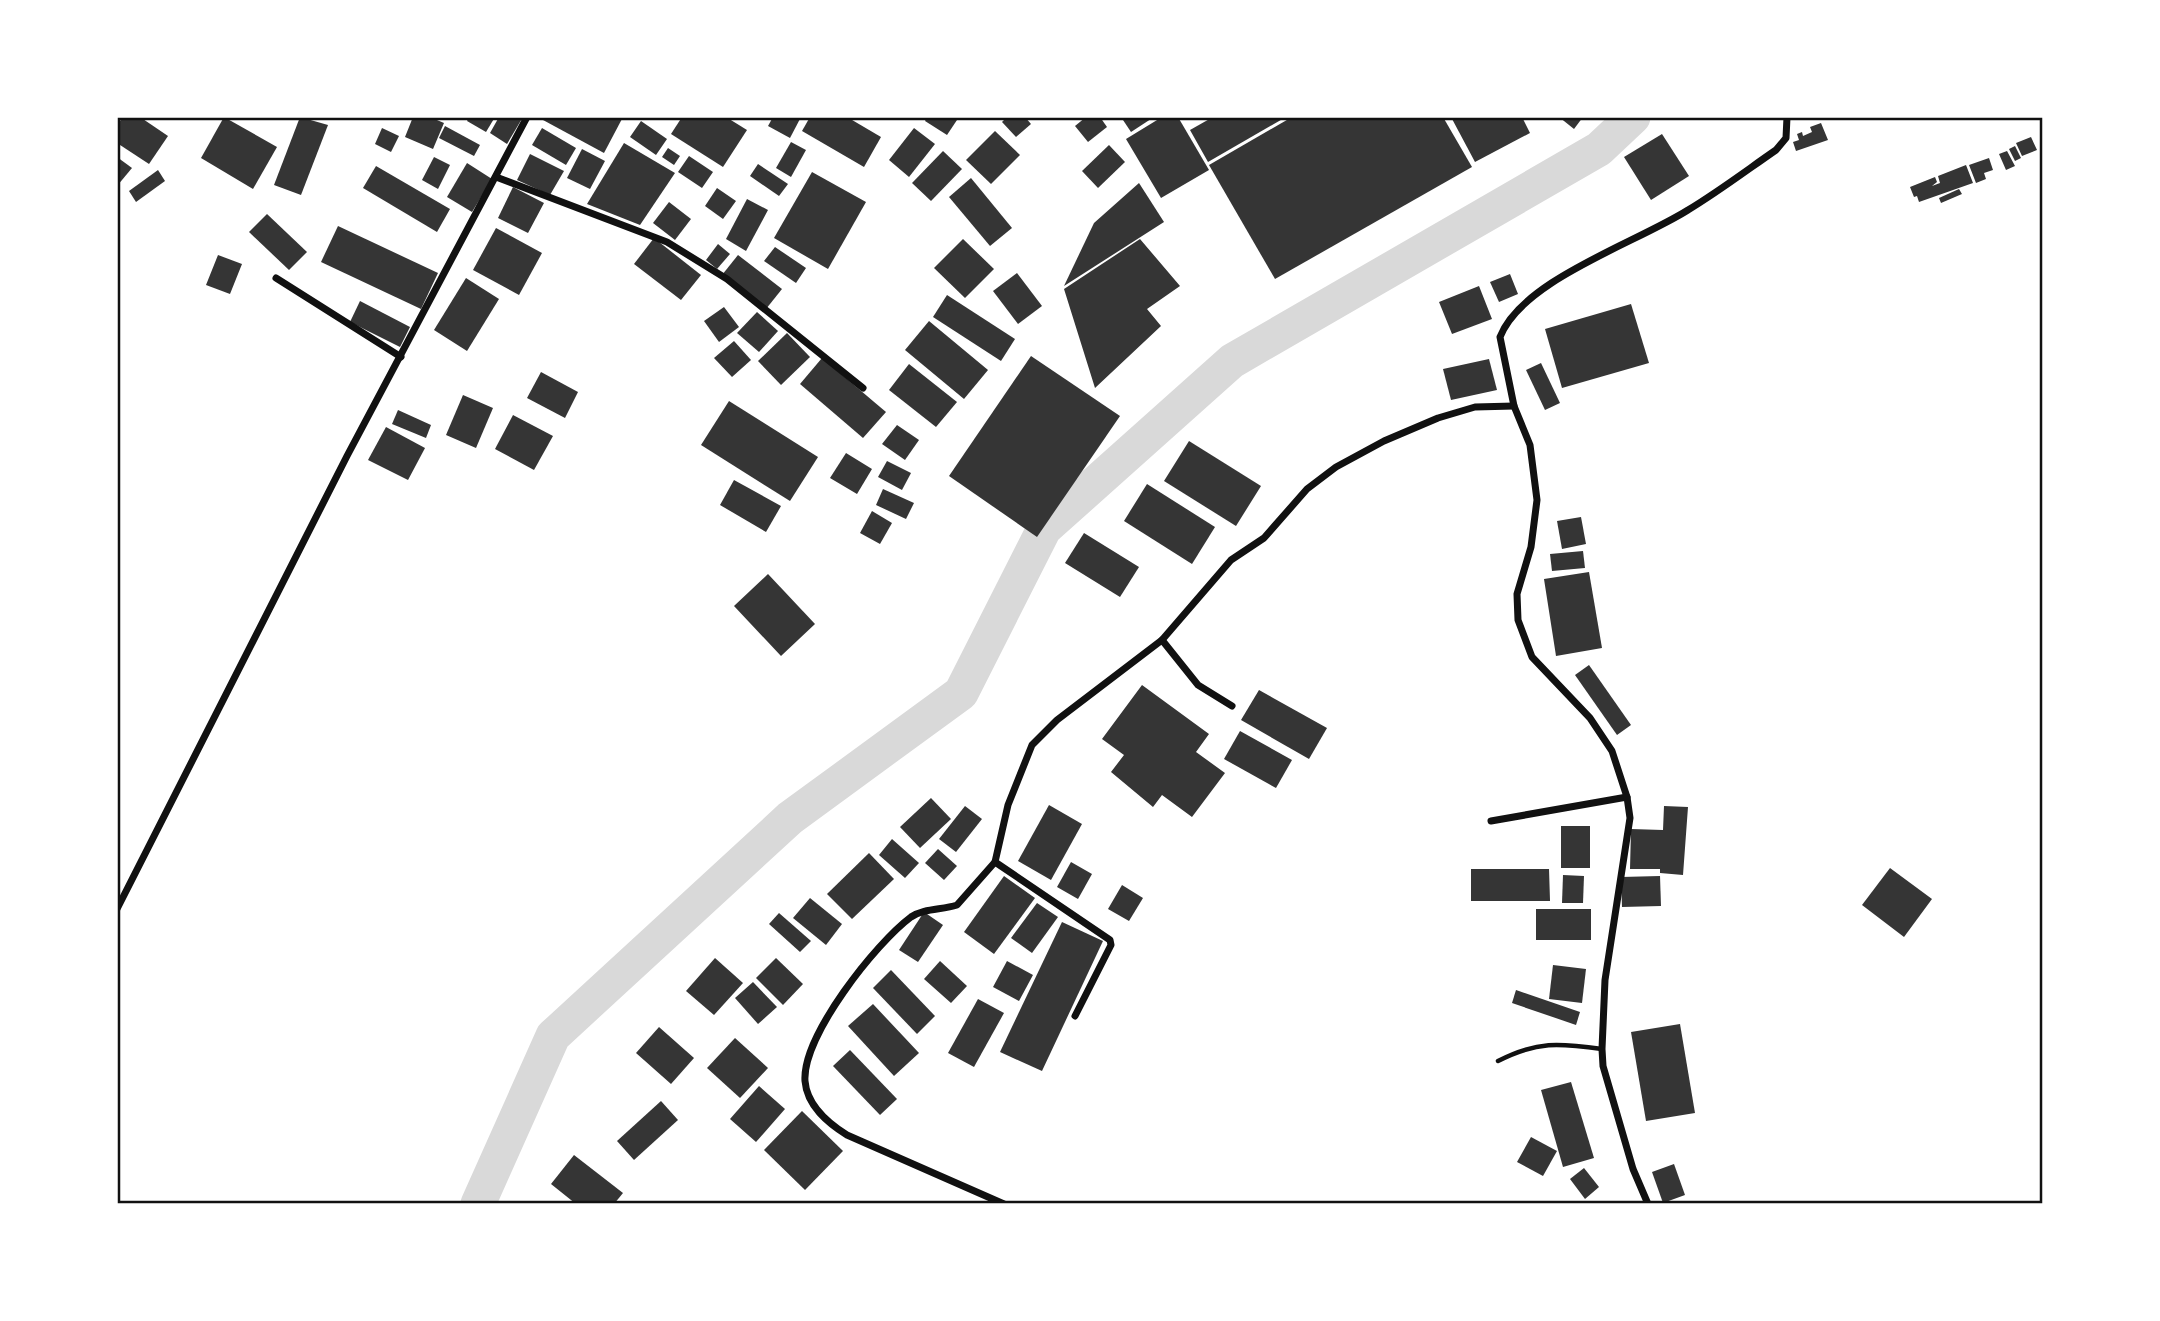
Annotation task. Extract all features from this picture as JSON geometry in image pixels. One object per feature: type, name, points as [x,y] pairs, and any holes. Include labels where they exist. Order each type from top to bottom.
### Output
[{"type":"street","points":[[117,909],[347,456],[527,117]]},
{"type":"street","points":[[1648,1204],[1630,1156],[1603,1066],[1602,1048],[1605,980],[1630,818],[1627,797],[1612,751],[1590,718],[1532,657],[1518,620],[1517,594],[1531,547],[1537,500],[1530,445],[1514,406],[1500,337],[1515,310],[1573,270],[1687,211],[1776,150],[1786,138],[1787,117]]},
{"type":"street","points":[[496,177],[667,242],[727,279],[863,388]]},
{"type":"street","points":[[276,278],[401,357]]},
{"type":"street","points":[[1004,1204],[847,1135],[824,1120],[805,1082],[810,1051],[869,956],[912,916],[925,910],[957,905],[995,862],[1008,805],[1032,745],[1057,720],[1162,640],[1231,560],[1264,538],[1307,489],[1336,467],[1384,441],[1438,418],[1475,408],[1514,406]]},
{"type":"street","points":[[1162,640],[1198,685],[1232,706]]},
{"type":"street","points":[[1491,821],[1627,797]]},
{"type":"street","points":[[995,862],[1110,940],[1111,946],[1075,1016]]},
{"type":"lane","points":[[1498,1061],[1524,1048],[1556,1043],[1602,1048]]},
{"type":"building","points":[[123,117],[140,117],[168,136],[149,164],[117,143],[117,125]]},
{"type":"building","points":[[224,117],[277,147],[253,189],[201,158]]},
{"type":"building","points":[[300,117],[328,125],[301,195],[274,185]]},
{"type":"building","points":[[413,117],[430,117],[444,123],[433,149],[405,137]]},
{"type":"building","points":[[469,117],[495,117],[486,132],[467,121]]},
{"type":"building","points":[[499,117],[523,117],[507,144],[490,133]]},
{"type":"building","points":[[544,117],[623,117],[604,153],[543,120]]},
{"type":"building","points":[[682,117],[726,117],[747,130],[723,167],[671,134]]},
{"type":"building","points":[[773,117],[801,117],[790,138],[768,126]]},
{"type":"building","points":[[810,117],[847,117],[881,137],[864,167],[802,131]]},
{"type":"building","points":[[927,117],[959,117],[947,135],[925,121]]},
{"type":"building","points":[[1007,117],[1025,117],[1031,124],[1016,137],[1002,122]]},
{"type":"building","points":[[1086,117],[1100,117],[1107,127],[1088,142],[1075,126]]},
{"type":"building","points":[[1121,117],[1154,117],[1131,132]]},
{"type":"building","points":[[1162,117],[1178,117],[1209,170],[1161,198],[1126,139]]},
{"type":"building","points":[[1213,117],[1286,117],[1208,162],[1190,130]]},
{"type":"building","points":[[1292,117],[1443,117],[1472,167],[1275,279],[1209,165]]},
{"type":"building","points":[[1451,117],[1522,117],[1530,133],[1475,162]]},
{"type":"building","points":[[1559,117],[1583,117],[1574,129]]},
{"type":"building","points":[[641,121],[667,139],[656,155],[630,137]]},
{"type":"building","points":[[1821,123],[1828,140],[1796,151],[1793,142],[1799,140],[1797,134],[1802,132],[1803,136],[1812,132],[1810,127]]},
{"type":"building","points":[[445,126],[480,145],[474,156],[439,138]]},
{"type":"building","points":[[382,128],[399,136],[391,152],[375,144]]},
{"type":"building","points":[[542,128],[576,148],[566,165],[532,145]]},
{"type":"building","points":[[914,128],[935,144],[909,177],[889,160]]},
{"type":"building","points":[[995,131],[1020,155],[991,184],[966,160]]},
{"type":"building","points":[[1662,134],[1689,176],[1651,200],[1624,157]]},
{"type":"building","points":[[2031,137],[2037,150],[2022,156],[2016,143]]},
{"type":"building","points":[[791,142],[806,150],[791,177],[776,168]]},
{"type":"building","points":[[624,143],[675,173],[640,225],[587,204]]},
{"type":"building","points":[[1109,145],[1125,162],[1098,188],[1082,171]]},
{"type":"building","points":[[2015,146],[2021,158],[2015,161],[2009,149]]},
{"type":"building","points":[[668,148],[680,156],[674,165],[662,157]]},
{"type":"building","points":[[582,149],[605,161],[590,189],[567,178]]},
{"type":"building","points":[[943,151],[962,169],[931,201],[912,183]]},
{"type":"building","points":[[2007,151],[2015,166],[2006,170],[1999,154]]},
{"type":"building","points":[[530,154],[564,171],[550,195],[517,180]]},
{"type":"building","points":[[689,156],[713,172],[702,188],[678,172]]},
{"type":"building","points":[[117,157],[132,168],[117,186]]},
{"type":"building","points":[[434,157],[450,165],[438,189],[422,180]]},
{"type":"building","points":[[1989,158],[1993,170],[1984,173],[1986,179],[1976,183],[1969,165]]},
{"type":"building","points":[[467,163],[492,179],[472,212],[447,197]]},
{"type":"building","points":[[758,164],[788,184],[779,196],[750,176]]},
{"type":"building","points":[[1966,165],[1973,183],[1919,202],[1917,196],[1914,197],[1910,187],[1935,177],[1937,182],[1932,186],[1940,183],[1938,176]]},
{"type":"building","points":[[376,166],[450,209],[437,232],[363,188]]},
{"type":"building","points":[[158,170],[165,181],[136,202],[129,191]]},
{"type":"building","points":[[812,172],[866,202],[828,269],[774,238]]},
{"type":"building","points":[[971,178],[1012,228],[990,246],[949,197]]},
{"type":"building","points":[[1139,183],[1164,222],[1064,286],[1094,223]]},
{"type":"building","points":[[513,187],[544,203],[528,233],[498,218]]},
{"type":"building","points":[[717,188],[736,201],[723,219],[705,206]]},
{"type":"building","points":[[1959,189],[1962,194],[1941,203],[1939,198]]},
{"type":"building","points":[[747,199],[768,210],[746,251],[726,239]]},
{"type":"building","points":[[669,202],[691,219],[675,240],[653,223]]},
{"type":"building","points":[[267,214],[307,252],[289,270],[249,232]]},
{"type":"building","points":[[338,226],[438,273],[421,309],[321,262]]},
{"type":"building","points":[[496,228],[542,253],[519,295],[473,270]]},
{"type":"building","points":[[654,238],[701,275],[681,300],[634,264]]},
{"type":"building","points":[[963,239],[994,269],[965,298],[934,268]]},
{"type":"building","points":[[1140,239],[1180,286],[1147,309],[1161,326],[1095,388],[1064,289]]},
{"type":"building","points":[[718,244],[730,254],[717,269],[706,260]]},
{"type":"building","points":[[775,247],[806,268],[796,283],[764,261]]},
{"type":"building","points":[[218,255],[242,264],[230,294],[206,285]]},
{"type":"building","points":[[738,255],[782,289],[766,309],[722,275]]},
{"type":"building","points":[[1017,273],[1042,306],[1018,324],[993,291]]},
{"type":"building","points":[[1510,274],[1518,294],[1499,302],[1490,282]]},
{"type":"building","points":[[466,278],[499,299],[467,351],[434,330]]},
{"type":"building","points":[[1479,286],[1492,319],[1452,334],[1439,302]]},
{"type":"building","points":[[947,295],[1015,339],[1001,361],[933,317]]},
{"type":"building","points":[[360,301],[410,327],[400,347],[350,322]]},
{"type":"building","points":[[1631,304],[1649,363],[1562,388],[1545,329]]},
{"type":"building","points":[[724,307],[739,327],[719,342],[704,321]]},
{"type":"building","points":[[757,312],[778,331],[759,352],[737,333]]},
{"type":"building","points":[[929,321],[988,370],[964,399],[905,350]]},
{"type":"building","points":[[787,333],[810,357],[781,385],[758,361]]},
{"type":"building","points":[[734,341],[751,360],[732,377],[714,358]]},
{"type":"building","points":[[1031,356],[1120,416],[1037,537],[949,476]]},
{"type":"building","points":[[822,358],[886,412],[863,438],[800,384]]},
{"type":"building","points":[[1489,359],[1497,390],[1451,400],[1443,369]]},
{"type":"building","points":[[1541,363],[1560,403],[1545,410],[1526,370]]},
{"type":"building","points":[[909,364],[957,402],[936,427],[889,390]]},
{"type":"building","points":[[541,372],[578,392],[565,418],[527,398]]},
{"type":"building","points":[[463,395],[493,408],[476,448],[446,435]]},
{"type":"building","points":[[729,401],[818,457],[790,501],[701,445]]},
{"type":"building","points":[[398,410],[431,425],[426,438],[392,424]]},
{"type":"building","points":[[513,415],[553,436],[534,470],[495,449]]},
{"type":"building","points":[[897,425],[919,440],[905,460],[882,444]]},
{"type":"building","points":[[386,427],[425,448],[408,480],[368,460]]},
{"type":"building","points":[[1189,441],[1261,486],[1236,526],[1164,481]]},
{"type":"building","points":[[846,453],[872,469],[857,494],[830,478]]},
{"type":"building","points":[[887,461],[911,473],[902,490],[878,477]]},
{"type":"building","points":[[734,480],[781,506],[766,532],[720,505]]},
{"type":"building","points":[[1147,484],[1215,527],[1192,564],[1124,521]]},
{"type":"building","points":[[883,489],[914,503],[906,519],[876,505]]},
{"type":"building","points":[[872,511],[892,523],[880,544],[860,533]]},
{"type":"building","points":[[1581,517],[1586,544],[1562,549],[1557,521]]},
{"type":"building","points":[[1084,533],[1139,567],[1120,597],[1065,563]]},
{"type":"building","points":[[1583,551],[1585,568],[1552,571],[1550,554]]},
{"type":"building","points":[[1589,572],[1602,648],[1556,656],[1544,579]]},
{"type":"building","points":[[768,574],[815,624],[781,656],[734,606]]},
{"type":"building","points":[[1589,665],[1631,725],[1617,735],[1575,675]]},
{"type":"building","points":[[1142,685],[1209,734],[1196,752],[1225,773],[1192,817],[1162,795],[1153,807],[1111,772],[1124,755],[1102,739]]},
{"type":"building","points":[[1259,690],[1327,728],[1309,759],[1241,720]]},
{"type":"building","points":[[1240,731],[1292,760],[1276,788],[1224,759]]},
{"type":"building","points":[[931,798],[951,819],[920,848],[900,827]]},
{"type":"building","points":[[1049,805],[1082,824],[1051,880],[1018,861]]},
{"type":"building","points":[[965,806],[982,819],[956,852],[939,839]]},
{"type":"building","points":[[1664,806],[1688,807],[1683,875],[1660,873],[1660,869],[1630,869],[1631,829],[1663,830]]},
{"type":"building","points":[[1561,826],[1590,826],[1590,868],[1561,868]]},
{"type":"building","points":[[892,839],[919,863],[905,878],[879,855]]},
{"type":"building","points":[[938,849],[957,866],[944,880],[925,863]]},
{"type":"building","points":[[869,853],[894,879],[852,919],[827,894]]},
{"type":"building","points":[[1071,862],[1092,874],[1078,899],[1057,887]]},
{"type":"building","points":[[1890,868],[1932,899],[1904,937],[1862,905]]},
{"type":"building","points":[[1471,869],[1549,869],[1550,901],[1471,901]]},
{"type":"building","points":[[1563,875],[1584,876],[1583,903],[1562,903]]},
{"type":"building","points":[[1004,876],[1035,898],[994,954],[964,932]]},
{"type":"building","points":[[1660,876],[1661,906],[1622,907],[1621,877]]},
{"type":"building","points":[[1122,885],[1143,898],[1129,921],[1108,909]]},
{"type":"building","points":[[810,898],[842,924],[826,945],[793,918]]},
{"type":"building","points":[[1037,903],[1058,917],[1032,953],[1011,938]]},
{"type":"building","points":[[1536,909],[1591,909],[1591,940],[1536,940]]},
{"type":"building","points":[[924,912],[943,925],[918,962],[899,950]]},
{"type":"building","points":[[779,913],[811,941],[800,952],[769,924]]},
{"type":"building","points":[[1062,922],[1103,941],[1042,1071],[1000,1052]]},
{"type":"building","points":[[715,958],[743,983],[714,1015],[686,991]]},
{"type":"building","points":[[776,958],[803,984],[783,1005],[756,978]]},
{"type":"building","points":[[940,961],[967,986],[951,1003],[924,979]]},
{"type":"building","points":[[1007,961],[1033,975],[1019,1001],[993,987]]},
{"type":"building","points":[[1553,965],[1586,969],[1582,1003],[1549,999]]},
{"type":"building","points":[[891,970],[935,1016],[917,1034],[873,988]]},
{"type":"building","points":[[753,982],[777,1007],[758,1024],[735,998]]},
{"type":"building","points":[[1516,990],[1580,1012],[1576,1025],[1512,1003]]},
{"type":"building","points":[[978,999],[1004,1013],[974,1067],[948,1053]]},
{"type":"building","points":[[873,1004],[919,1053],[894,1076],[848,1026]]},
{"type":"building","points":[[1680,1024],[1695,1113],[1646,1121],[1631,1032]]},
{"type":"building","points":[[659,1027],[694,1058],[671,1084],[636,1053]]},
{"type":"building","points":[[735,1038],[768,1068],[740,1098],[707,1068]]},
{"type":"building","points":[[850,1050],[897,1099],[880,1115],[833,1066]]},
{"type":"building","points":[[1571,1082],[1594,1158],[1563,1167],[1541,1090]]},
{"type":"building","points":[[759,1086],[785,1109],[756,1142],[730,1119]]},
{"type":"building","points":[[661,1101],[678,1120],[634,1160],[617,1141]]},
{"type":"building","points":[[802,1111],[843,1151],[805,1190],[764,1150]]},
{"type":"building","points":[[1531,1137],[1557,1151],[1543,1176],[1517,1162]]},
{"type":"building","points":[[574,1155],[623,1193],[614,1204],[576,1204],[551,1184]]},
{"type":"building","points":[[1674,1164],[1685,1195],[1663,1203],[1652,1172]]},
{"type":"building","points":[[1584,1168],[1599,1187],[1585,1199],[1570,1179]]},
{"type":"waterway","points":[[478,1204],[553,1036],[790,818],[961,693],[1044,529],[1232,361],[1599,149],[1633,117]]}]
